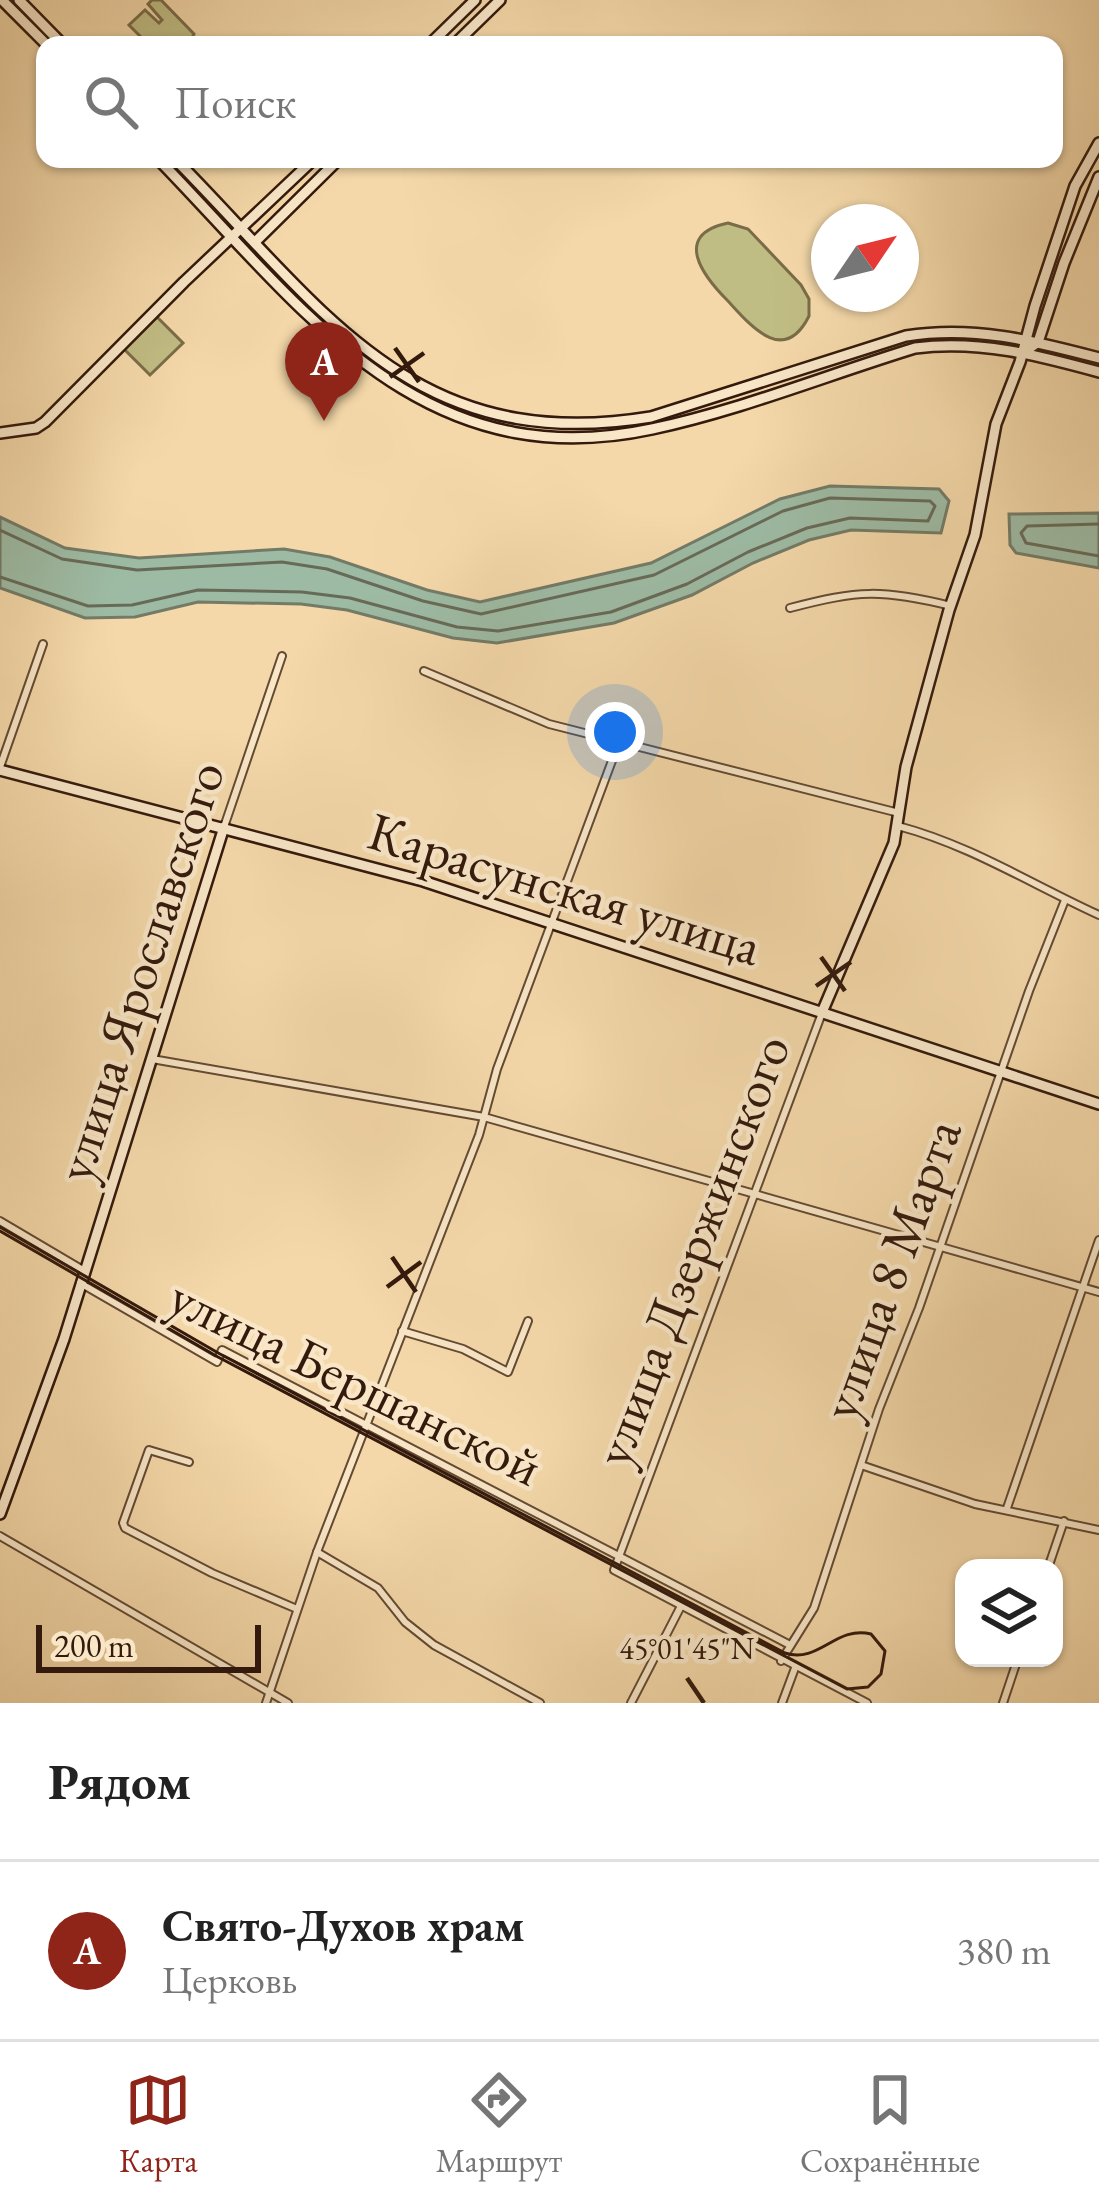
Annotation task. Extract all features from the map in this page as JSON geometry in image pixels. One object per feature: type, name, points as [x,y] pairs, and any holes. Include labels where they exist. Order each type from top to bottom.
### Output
[{"type":"street","points":[[2,0],[38,36]]},
{"type":"street","points":[[19,0],[54,36]]},
{"type":"street","points":[[438,36],[475,0]]},
{"type":"street","points":[[463,36],[500,0]]},
{"type":"street","name":"улица Дзержинского","points":[[616,1556],[823,1010],[898,826],[906,766],[975,535],[996,424],[1068,205],[1099,143]]},
{"type":"street","points":[[167,168],[232,236],[251,246]]},
{"type":"street","points":[[184,168],[366,367],[443,413],[528,434],[568,436],[644,425],[754,401],[915,348],[967,344],[1099,372]]},
{"type":"street","points":[[0,433],[36,428],[45,422],[305,168]]},
{"type":"street","points":[[251,246],[330,168]]},
{"type":"street","points":[[1023,353],[1038,342],[1099,177]]},
{"type":"street","points":[[644,425],[906,336],[968,331],[1099,358]]},
{"type":"street","points":[[790,608],[834,596],[883,591],[951,606]]},
{"type":"street","points":[[0,768],[43,644]]},
{"type":"street","name":"улица Ярославского","points":[[0,1514],[64,1339],[282,656]]},
{"type":"street","points":[[424,671],[549,724],[899,813]]},
{"type":"street","points":[[266,1703],[317,1552],[484,1117],[620,742]]},
{"type":"street","name":"Карасунская улица","points":[[0,768],[423,881],[1099,1104]]},
{"type":"street","points":[[898,826],[938,837],[1099,915]]},
{"type":"street","name":"улица 8 Марта","points":[[781,1661],[814,1609],[861,1465],[1065,900]]},
{"type":"street","points":[[152,1059],[484,1117],[1099,1292]]},
{"type":"street","points":[[0,1221],[83,1270]]},
{"type":"street","points":[[1007,1508],[1099,1240]]},
{"type":"street","name":"улица Бершанской","points":[[80,1283],[217,1362],[222,1350],[790,1646]]},
{"type":"street","points":[[402,1331],[463,1349],[508,1372],[528,1321]]},
{"type":"street","points":[[189,1462],[149,1450],[124,1528],[296,1610]]},
{"type":"street","points":[[861,1465],[975,1504],[1099,1529]]},
{"type":"street","points":[[1051,1559],[1064,1521]]},
{"type":"street","points":[[0,1536],[288,1703]]},
{"type":"street","points":[[317,1552],[378,1588],[405,1622],[434,1645],[539,1703]]},
{"type":"street","points":[[616,1556],[614,1570],[867,1703]]},
{"type":"street","points":[[631,1703],[680,1608]]},
{"type":"street","points":[[1003,1703],[1015,1667]]},
{"type":"street","points":[[782,1703],[795,1668]]},
{"type":"shaded area","points":[[161,0],[193,36],[140,36],[129,25],[145,10],[159,23],[162,20],[148,4]]},
{"type":"shaded area","points":[[728,223],[748,229],[809,299],[809,316],[789,338],[778,340],[757,330],[702,269],[697,247],[701,237]]},
{"type":"shaded area","points":[[157,317],[183,343],[150,375],[124,349]]},
{"type":"water","points":[[830,486],[939,489],[949,501],[941,533],[851,530],[809,540],[692,595],[614,623],[497,643],[453,638],[347,610],[301,604],[198,602],[135,617],[85,618],[0,588],[0,517],[65,548],[139,558],[284,549],[330,557],[427,590],[480,602],[651,563],[780,499]]},
{"type":"water","points":[[1099,513],[1099,568],[1016,553],[1010,545],[1009,514]]},
{"type":"tram line","points":[[0,1227],[220,1354],[785,1653],[808,1653],[848,1635],[871,1634],[885,1651],[881,1674],[868,1687],[847,1689],[218,1357],[0,1231]]},
{"type":"place","name":"Свято-Духов храм","points":[[324,421]]}]
